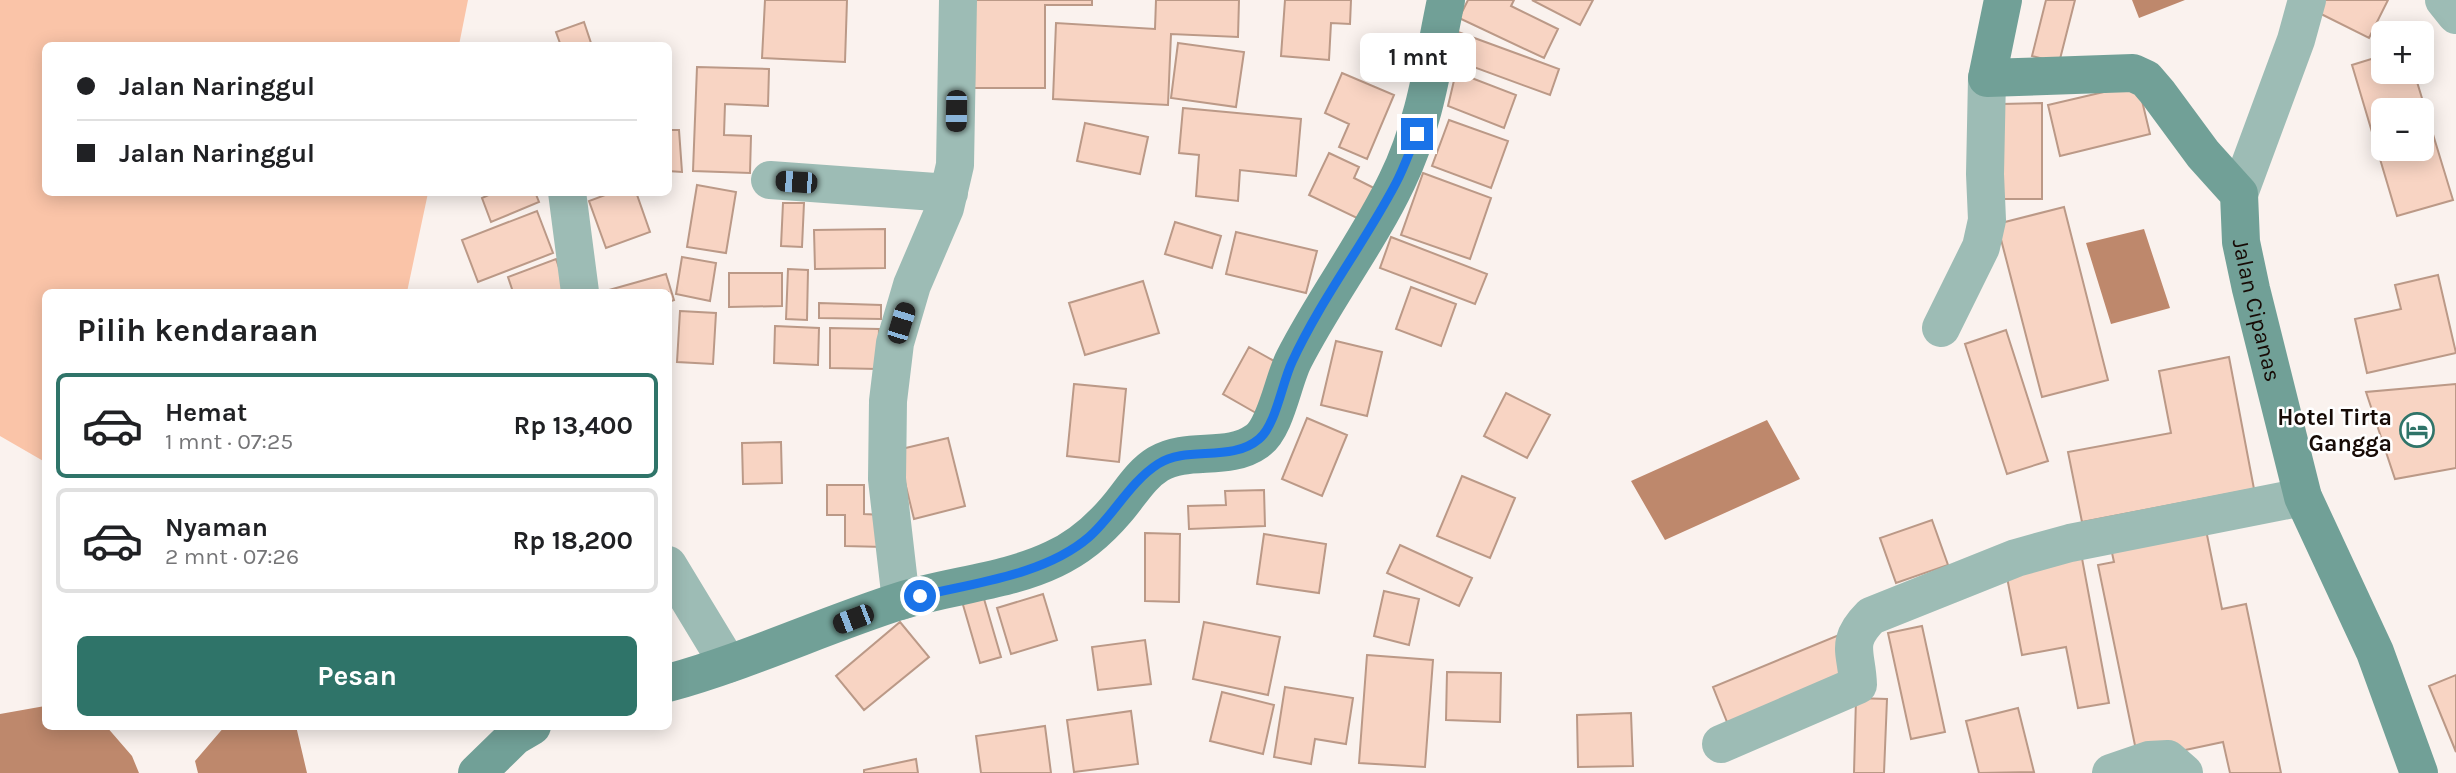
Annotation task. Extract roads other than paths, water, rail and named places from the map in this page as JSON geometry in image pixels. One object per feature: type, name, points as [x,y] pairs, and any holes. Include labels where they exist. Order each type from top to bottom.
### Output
[{"type":"street","points":[[901,601],[887,479],[888,401],[899,331],[912,285],[928,255],[949,193],[955,165],[958,0]]},
{"type":"street","points":[[672,682],[901,601],[1016,572],[1054,559],[1087,539],[1115,511],[1141,478],[1158,464],[1174,457],[1237,450],[1258,441],[1268,429],[1292,362],[1304,339],[1397,183],[1420,121],[1446,0]]},
{"type":"street","points":[[1941,328],[1981,247],[1987,220],[1984,174],[1987,78],[2003,0]]},
{"type":"street","name":"Jalan Cipanas","points":[[2306,0],[2296,40],[2239,194],[2241,242],[2250,289],[2303,497],[2375,652],[2419,773]]},
{"type":"street","points":[[2444,0],[2456,15]]},
{"type":"street","points":[[1987,78],[2133,73],[2146,79],[2203,154],[2239,194]]},
{"type":"street","points":[[770,180],[949,193]]},
{"type":"street","points":[[568,196],[580,289]]},
{"type":"street","points":[[1721,744],[1858,685],[1852,649],[1856,630],[1871,616],[2016,558],[2059,546],[2303,497]]},
{"type":"street","points":[[672,572],[728,664]]},
{"type":"street","points":[[477,773],[515,736],[525,730]]},
{"type":"street","points":[[2110,773],[2149,760],[2168,759],[2184,773]]},
{"type":"place","name":"Hotel Tirta Gangga","points":[[2417,430]]}]
